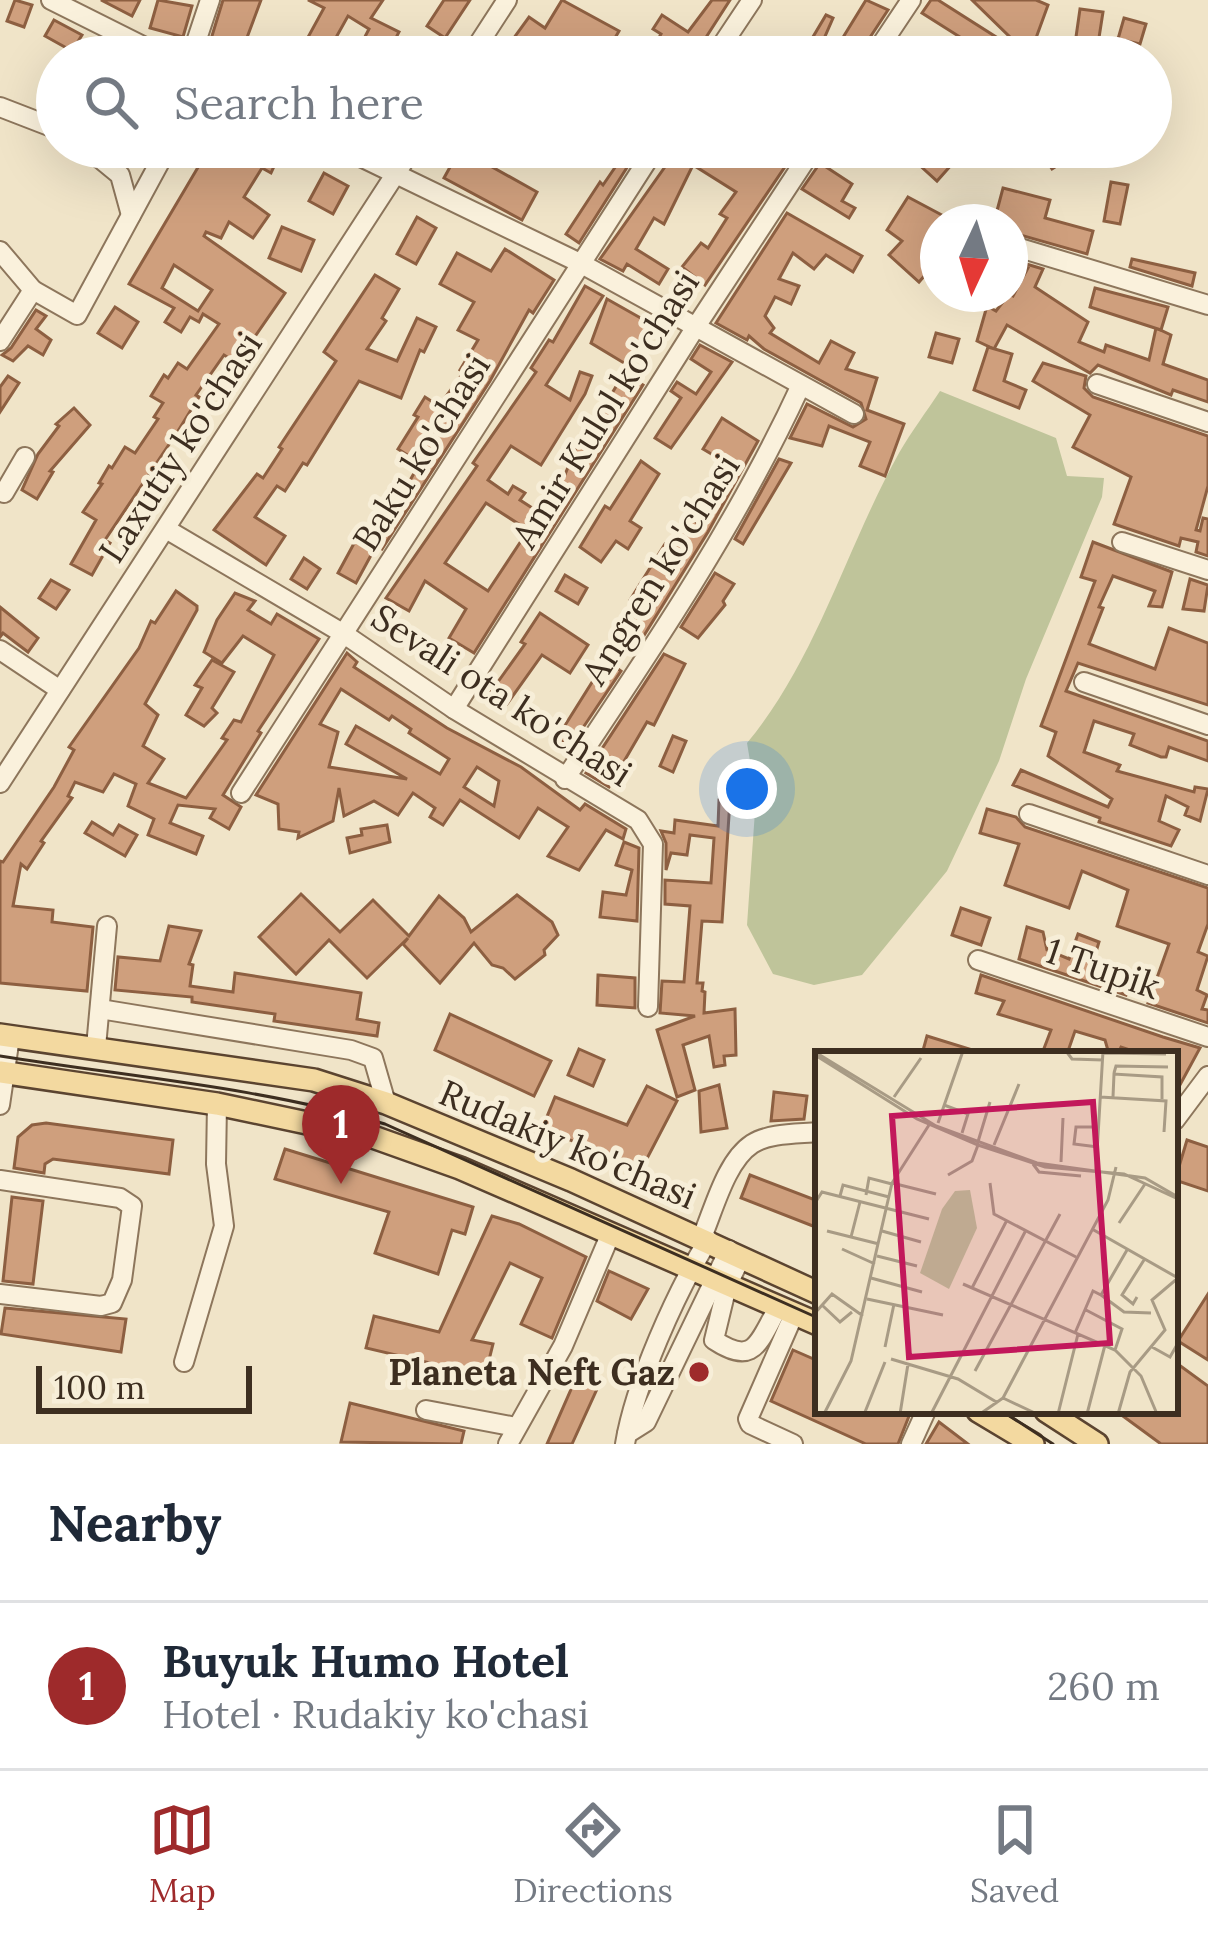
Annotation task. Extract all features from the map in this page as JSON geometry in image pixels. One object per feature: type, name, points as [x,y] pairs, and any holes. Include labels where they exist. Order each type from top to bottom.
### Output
[{"type":"main road","name":"Rudakiy ko'chasi","points":[[5,1036],[314,1080],[386,1103],[571,1180],[815,1292]]},
{"type":"main road","name":"Rudakiy ko'chasi","points":[[2,1073],[217,1104],[373,1137],[556,1209],[815,1323]]},
{"type":"main road","points":[[556,1209],[571,1180]]},
{"type":"main road","points":[[983,1414],[1033,1444]]},
{"type":"main road","points":[[1051,1414],[1097,1444]]},
{"type":"street","points":[[51,0],[123,36]]},
{"type":"street","points":[[198,36],[210,0]]},
{"type":"street","points":[[484,36],[507,0]]},
{"type":"street","points":[[728,36],[752,0]]},
{"type":"street","points":[[887,36],[911,0]]},
{"type":"street","points":[[0,106],[36,121]]},
{"type":"street","points":[[111,168],[120,176],[131,215]]},
{"type":"street","points":[[0,251],[33,290],[76,315],[157,168]]},
{"type":"street","points":[[379,168],[580,263],[854,414]]},
{"type":"street","name":"Laxutiy ko'chasi","points":[[0,783],[399,168]]},
{"type":"street","name":"Baku ko'chasi","points":[[241,793],[642,168]]},
{"type":"street","name":"Amir Kulol ko'chasi","points":[[454,709],[800,168]]},
{"type":"street","points":[[1028,250],[1208,304]]},
{"type":"street","points":[[0,341],[33,290]]},
{"type":"street","points":[[1097,385],[1208,422]]},
{"type":"street","name":"Angren ko'chasi","points":[[565,779],[760,472],[800,387]]},
{"type":"street","points":[[0,490],[4,493],[25,457]]},
{"type":"street","name":"Sevali ota ko'chasi","points":[[166,529],[344,634],[454,709],[638,820],[653,844],[648,1007]]},
{"type":"street","points":[[1122,542],[1208,570]]},
{"type":"street","points":[[0,650],[60,690]]},
{"type":"street","points":[[1084,682],[1208,725]]},
{"type":"street","points":[[1029,814],[1208,875]]},
{"type":"street","points":[[96,1046],[107,926]]},
{"type":"street","name":"1 Tupik","points":[[978,960],[1208,1037]]},
{"type":"street","points":[[100,1009],[352,1050],[374,1058],[386,1103]]},
{"type":"street","points":[[0,1105],[5,1036]]},
{"type":"street","points":[[1178,1116],[1208,1076]]},
{"type":"street","points":[[184,1362],[224,1226],[216,1164],[217,1104]]},
{"type":"street","points":[[626,1439],[631,1410],[735,1163],[749,1145],[764,1138],[815,1132]]},
{"type":"street","points":[[0,1180],[119,1198],[132,1206],[122,1280],[112,1303],[100,1306],[0,1294]]},
{"type":"street","points":[[426,1410],[512,1435],[562,1346],[611,1233]]},
{"type":"street","points":[[626,1439],[646,1421],[735,1254]]},
{"type":"street","points":[[720,1283],[714,1340],[733,1352],[753,1350],[786,1311]]},
{"type":"street","points":[[743,1444],[786,1311]]},
{"type":"street","points":[[911,1444],[925,1414]]},
{"type":"street","points":[[750,1424],[793,1444]]},
{"type":"green space","points":[[940,391],[1056,438],[1067,476],[1104,478],[1102,497],[1026,679],[999,761],[947,871],[862,975],[814,985],[773,974],[747,925],[756,797],[747,743],[793,676],[880,489]]},
{"type":"building","points":[[15,0],[32,5],[24,27],[7,21]]},
{"type":"building","points":[[101,0],[140,0],[132,16]]},
{"type":"building","points":[[158,0],[192,6],[183,36],[150,28]]},
{"type":"building","points":[[223,0],[261,0],[248,36],[212,36]]},
{"type":"building","points":[[308,0],[383,0],[371,18],[399,32],[397,36],[365,36],[369,29],[348,16],[337,36],[309,36],[324,8]]},
{"type":"building","points":[[444,0],[470,0],[446,36],[427,26]]},
{"type":"building","points":[[562,0],[619,31],[616,36],[515,36],[529,17],[545,28]]},
{"type":"building","points":[[712,0],[730,0],[707,36],[660,36],[653,29],[662,15],[688,32]]},
{"type":"building","points":[[866,0],[888,10],[871,36],[844,36]]},
{"type":"building","points":[[931,0],[938,0],[995,36],[958,36],[922,13]]},
{"type":"building","points":[[972,0],[1036,0],[1048,5],[1037,36],[1009,36]]},
{"type":"building","points":[[1080,9],[1103,12],[1099,36],[1076,36]]},
{"type":"building","points":[[826,15],[833,18],[825,36],[814,36]]},
{"type":"building","points":[[1124,18],[1146,24],[1142,36],[1119,36]]},
{"type":"building","points":[[54,20],[82,35],[81,36],[45,36]]},
{"type":"building","points":[[198,168],[262,168],[244,197],[269,215],[253,238],[229,222],[221,238],[206,232],[204,236],[285,293],[249,345],[243,340],[232,360],[224,355],[196,395],[178,431],[105,540],[110,543],[92,575],[71,564],[96,520],[83,512],[109,466],[125,447],[135,453],[158,419],[154,417],[163,403],[151,396],[164,375],[168,378],[178,363],[187,369],[219,324],[203,314],[199,322],[190,317],[181,332],[165,322],[174,308],[129,284]],"holes":[[[174,265],[212,290],[198,311],[162,288]]]},
{"type":"building","points":[[450,168],[494,168],[537,192],[522,220],[444,178]]},
{"type":"building","points":[[615,168],[627,168],[579,243],[566,234],[600,182],[603,185]]},
{"type":"building","points":[[664,168],[692,168],[664,224],[654,218],[636,249],[668,269],[659,284],[627,264],[623,271],[600,259]]},
{"type":"building","points":[[698,168],[784,168],[705,285],[682,267],[701,243],[708,248],[727,218],[720,214],[736,192]]},
{"type":"building","points":[[817,168],[828,168],[852,184],[842,201],[855,208],[849,218],[802,189]]},
{"type":"building","points":[[923,168],[949,168],[937,181]]},
{"type":"building","points":[[324,173],[348,186],[333,214],[309,201]]},
{"type":"building","points":[[1111,182],[1128,185],[1120,224],[1104,221]]},
{"type":"building","points":[[1003,188],[1050,200],[1045,218],[1093,231],[1087,254],[1028,237],[1028,204],[999,204]]},
{"type":"building","points":[[908,197],[921,204],[919,282],[889,255],[902,241],[887,230]]},
{"type":"building","points":[[787,213],[862,256],[853,272],[826,255],[814,269],[793,253],[779,279],[799,286],[791,304],[775,297],[765,316],[774,328],[770,333],[819,363],[831,341],[854,353],[846,369],[877,378],[867,410],[904,424],[885,476],[860,466],[870,442],[829,426],[822,446],[790,438],[807,404],[853,427],[866,419],[861,403],[749,336],[747,340],[716,323]]},
{"type":"building","points":[[417,217],[436,228],[416,264],[397,254]]},
{"type":"building","points":[[282,227],[314,240],[301,271],[269,258]]},
{"type":"building","points":[[505,249],[554,280],[533,313],[529,310],[490,381],[382,549],[373,544],[420,463],[398,449],[425,397],[439,406],[464,372],[460,370],[478,340],[458,330],[474,302],[440,284],[457,253],[491,271]]},
{"type":"building","points":[[1132,259],[1195,273],[1192,286],[1130,267]]},
{"type":"building","points":[[1028,264],[1043,269],[1035,287],[1088,322],[1079,342],[1104,352],[1106,345],[1149,360],[1156,328],[1171,335],[1163,364],[1208,380],[1208,402],[1173,390],[1171,395],[1098,365],[1090,373],[1007,325],[994,349],[977,341],[985,312],[1028,312]]},
{"type":"building","points":[[375,275],[399,289],[367,349],[397,361],[417,318],[436,327],[424,352],[420,350],[401,398],[359,381],[307,465],[303,463],[285,491],[277,486],[255,517],[285,536],[266,565],[214,530],[257,474],[263,478],[282,449],[279,447],[336,361],[324,352]]},
{"type":"building","points":[[585,286],[603,296],[546,385],[570,400],[580,372],[592,376],[541,465],[511,446],[488,480],[508,494],[513,486],[525,493],[520,500],[540,513],[564,477],[579,440],[615,397],[611,395],[624,373],[643,385],[474,653],[449,638],[466,609],[425,581],[409,611],[386,598],[477,466],[473,463],[536,372],[531,368],[549,340],[553,342]],"holes":[[[486,503],[525,528],[488,591],[445,563]]]},
{"type":"building","points":[[1095,288],[1168,307],[1161,330],[1090,307]]},
{"type":"building","points":[[607,299],[653,325],[629,366],[591,343]]},
{"type":"building","points":[[115,307],[138,322],[122,348],[98,333]]},
{"type":"building","points":[[36,310],[46,316],[36,329],[51,340],[43,355],[28,346],[13,361],[2,355],[11,348]]},
{"type":"building","points":[[936,333],[959,339],[952,363],[929,357]]},
{"type":"building","points":[[700,345],[732,362],[671,448],[655,438],[681,398],[671,391],[677,382],[696,394],[711,372],[691,359]]},
{"type":"building","points":[[988,347],[1012,354],[1004,381],[1026,390],[1019,408],[974,390]]},
{"type":"building","points":[[1043,363],[1086,376],[1084,388],[1093,397],[1208,436],[1208,486],[1196,530],[1200,531],[1203,518],[1208,519],[1208,556],[1196,552],[1198,542],[1181,538],[1179,546],[1114,524],[1131,477],[1073,447],[1090,415],[1033,381]]},
{"type":"building","points":[[8,376],[19,383],[0,412],[0,387]]},
{"type":"building","points":[[74,408],[90,425],[50,471],[37,499],[22,490],[56,424]]},
{"type":"building","points":[[722,418],[758,441],[635,650],[614,638],[635,603],[630,600],[665,544],[669,546],[690,517],[696,522],[730,465],[703,449]]},
{"type":"building","points":[[779,459],[791,463],[743,544],[735,539]]},
{"type":"building","points":[[641,461],[659,474],[630,521],[641,528],[628,549],[616,541],[601,562],[580,547]]},
{"type":"building","points":[[358,536],[376,546],[356,583],[338,573]]},
{"type":"building","points":[[1093,542],[1172,572],[1162,607],[1149,606],[1155,591],[1113,576],[1089,644],[1155,669],[1169,628],[1208,643],[1208,705],[1078,663],[1066,691],[1208,741],[1208,761],[1169,747],[1166,757],[1161,757],[1130,745],[1134,734],[1094,721],[1084,752],[1120,765],[1117,771],[1194,792],[1195,787],[1208,789],[1200,821],[1185,815],[1188,807],[1166,796],[1159,821],[1179,830],[1171,846],[1013,785],[1021,770],[1108,807],[1112,799],[1048,756],[1056,732],[1041,726],[1095,581],[1081,577]]},
{"type":"building","points":[[304,558],[320,569],[307,589],[291,579]]},
{"type":"building","points":[[715,573],[734,584],[725,605],[698,638],[681,627]]},
{"type":"building","points":[[565,575],[587,588],[578,604],[556,591]]},
{"type":"building","points":[[1190,579],[1208,585],[1204,611],[1183,609]]},
{"type":"building","points":[[51,580],[69,590],[56,609],[39,598]]},
{"type":"building","points":[[176,591],[197,610],[145,704],[158,715],[143,746],[164,759],[148,783],[186,798],[227,740],[222,738],[234,720],[241,722],[274,655],[243,636],[222,663],[204,652],[235,593],[255,601],[248,610],[271,624],[277,614],[319,639],[258,731],[223,795],[241,807],[229,829],[210,818],[215,809],[178,805],[170,823],[203,836],[196,854],[148,835],[154,819],[128,806],[136,784],[114,774],[103,792],[75,782],[68,796],[72,798],[27,869],[21,864],[13,906],[53,910],[52,922],[93,927],[87,991],[0,983],[0,861],[54,787],[74,750],[69,747],[139,648],[151,621],[155,623]]},
{"type":"building","points":[[0,607],[38,638],[28,652],[3,633],[0,637]]},
{"type":"building","points":[[540,613],[588,645],[570,673],[542,655],[507,704],[490,693],[525,644],[521,642]]},
{"type":"building","points":[[347,653],[357,662],[354,667],[447,728],[521,767],[580,810],[585,804],[626,829],[623,839],[606,830],[579,870],[548,856],[568,827],[538,808],[519,838],[460,800],[443,825],[430,817],[435,808],[413,793],[398,815],[374,801],[344,816],[339,788],[333,821],[298,838],[299,832],[279,829],[278,804],[256,795]],"holes":[[[341,689],[389,720],[392,716],[449,759],[440,774],[356,726],[346,744],[407,779],[329,767],[338,732],[320,724]],[[477,767],[499,781],[494,806],[464,787]]]},
{"type":"building","points":[[664,654],[685,664],[654,725],[647,722],[609,787],[586,773]]},
{"type":"building","points":[[212,660],[234,672],[212,708],[217,713],[204,726],[186,715],[202,688],[195,685]]},
{"type":"building","points":[[606,660],[621,671],[570,747],[557,738]]},
{"type":"building","points":[[673,736],[686,741],[673,772],[660,766]]},
{"type":"building","points":[[719,800],[730,800],[722,922],[702,921],[697,983],[703,983],[704,1013],[735,1009],[736,1055],[724,1056],[725,1065],[714,1067],[709,1036],[683,1045],[695,1090],[677,1097],[657,1030],[695,1016],[660,1013],[662,981],[684,982],[690,906],[665,904],[665,880],[711,883],[714,838],[690,835],[687,855],[671,853],[666,870],[661,831],[674,833],[675,820],[718,826]]},
{"type":"building","points":[[987,809],[1016,817],[1025,827],[1208,888],[1208,924],[1198,952],[1208,956],[1197,990],[1207,995],[1202,1009],[1208,1010],[1208,1023],[1148,1003],[1169,944],[1117,926],[1128,890],[1082,871],[1069,908],[1005,885],[1019,844],[980,833]]},
{"type":"building","points":[[92,822],[113,835],[119,825],[137,835],[125,856],[85,833]]},
{"type":"building","points":[[387,825],[390,842],[350,853],[347,838],[362,835],[361,829]]},
{"type":"building","points":[[624,842],[639,848],[637,921],[600,917],[603,892],[626,895],[632,870],[616,865]]},
{"type":"building","points":[[301,894],[340,932],[373,900],[409,936],[439,896],[464,918],[471,932],[517,895],[552,922],[558,935],[545,955],[515,979],[492,965],[474,943],[440,983],[403,944],[408,938],[367,978],[329,940],[296,974],[259,937]]},
{"type":"building","points":[[961,908],[990,918],[981,945],[952,935]]},
{"type":"building","points":[[169,926],[201,931],[189,964],[193,965],[190,986],[233,992],[235,973],[361,993],[357,1019],[379,1023],[377,1036],[274,1021],[275,1014],[192,1002],[192,997],[115,990],[118,957],[160,961]]},
{"type":"building","points":[[1027,927],[1043,932],[1047,950],[1069,959],[1078,934],[1099,942],[1093,962],[1133,973],[1126,995],[1019,959]]},
{"type":"building","points":[[598,975],[635,978],[635,1008],[597,1005]]},
{"type":"building","points":[[981,975],[1200,1048],[1178,1088],[1178,1051],[1121,1047],[1108,1051],[1105,1040],[1075,1031],[1068,1051],[1043,1051],[1051,1030],[998,1014],[1004,1001],[976,993]]},
{"type":"building","points":[[450,1014],[551,1061],[534,1096],[435,1050]]},
{"type":"building","points":[[927,1036],[976,1051],[923,1051]]},
{"type":"building","points":[[579,1049],[604,1060],[593,1086],[568,1075]]},
{"type":"building","points":[[719,1085],[727,1128],[701,1132],[699,1091]]},
{"type":"building","points":[[647,1086],[677,1101],[640,1172],[542,1129],[555,1097],[627,1125]]},
{"type":"building","points":[[774,1092],[807,1096],[804,1119],[771,1121]]},
{"type":"building","points":[[32,1125],[173,1140],[169,1174],[53,1159],[45,1164],[44,1173],[14,1168],[18,1137]]},
{"type":"building","points":[[1187,1140],[1208,1147],[1208,1191],[1178,1181]]},
{"type":"building","points":[[285,1149],[473,1207],[465,1234],[452,1230],[438,1274],[375,1253],[389,1212],[275,1179]]},
{"type":"building","points":[[750,1175],[815,1200],[815,1227],[741,1198]]},
{"type":"building","points":[[12,1197],[43,1201],[33,1284],[3,1281]]},
{"type":"building","points":[[492,1216],[586,1257],[552,1338],[521,1324],[542,1278],[510,1263],[472,1340],[493,1344],[485,1376],[366,1348],[374,1316],[439,1332]]},
{"type":"building","points":[[609,1271],[648,1289],[631,1319],[597,1301]]},
{"type":"building","points":[[1208,1294],[1208,1360],[1178,1341]]},
{"type":"building","points":[[5,1308],[126,1319],[121,1352],[1,1334]]},
{"type":"building","points":[[793,1350],[815,1360],[815,1414],[910,1414],[898,1444],[866,1444],[771,1401]]},
{"type":"building","points":[[1178,1364],[1208,1386],[1208,1444],[1161,1444],[1120,1414],[1178,1414]]},
{"type":"building","points":[[580,1369],[602,1378],[572,1444],[547,1444]]},
{"type":"building","points":[[350,1403],[464,1431],[461,1444],[341,1442]]},
{"type":"building","points":[[939,1422],[968,1444],[926,1444]]},
{"type":"tram line","points":[[0,1056],[242,1092],[385,1124],[815,1317]]},
{"type":"tram line","points":[[1007,1414],[1053,1444]]},
{"type":"place","name":"Buyuk Humo Hotel","points":[[341,1184]]},
{"type":"place","name":"Planeta Neft Gaz","points":[[699,1372]]}]
